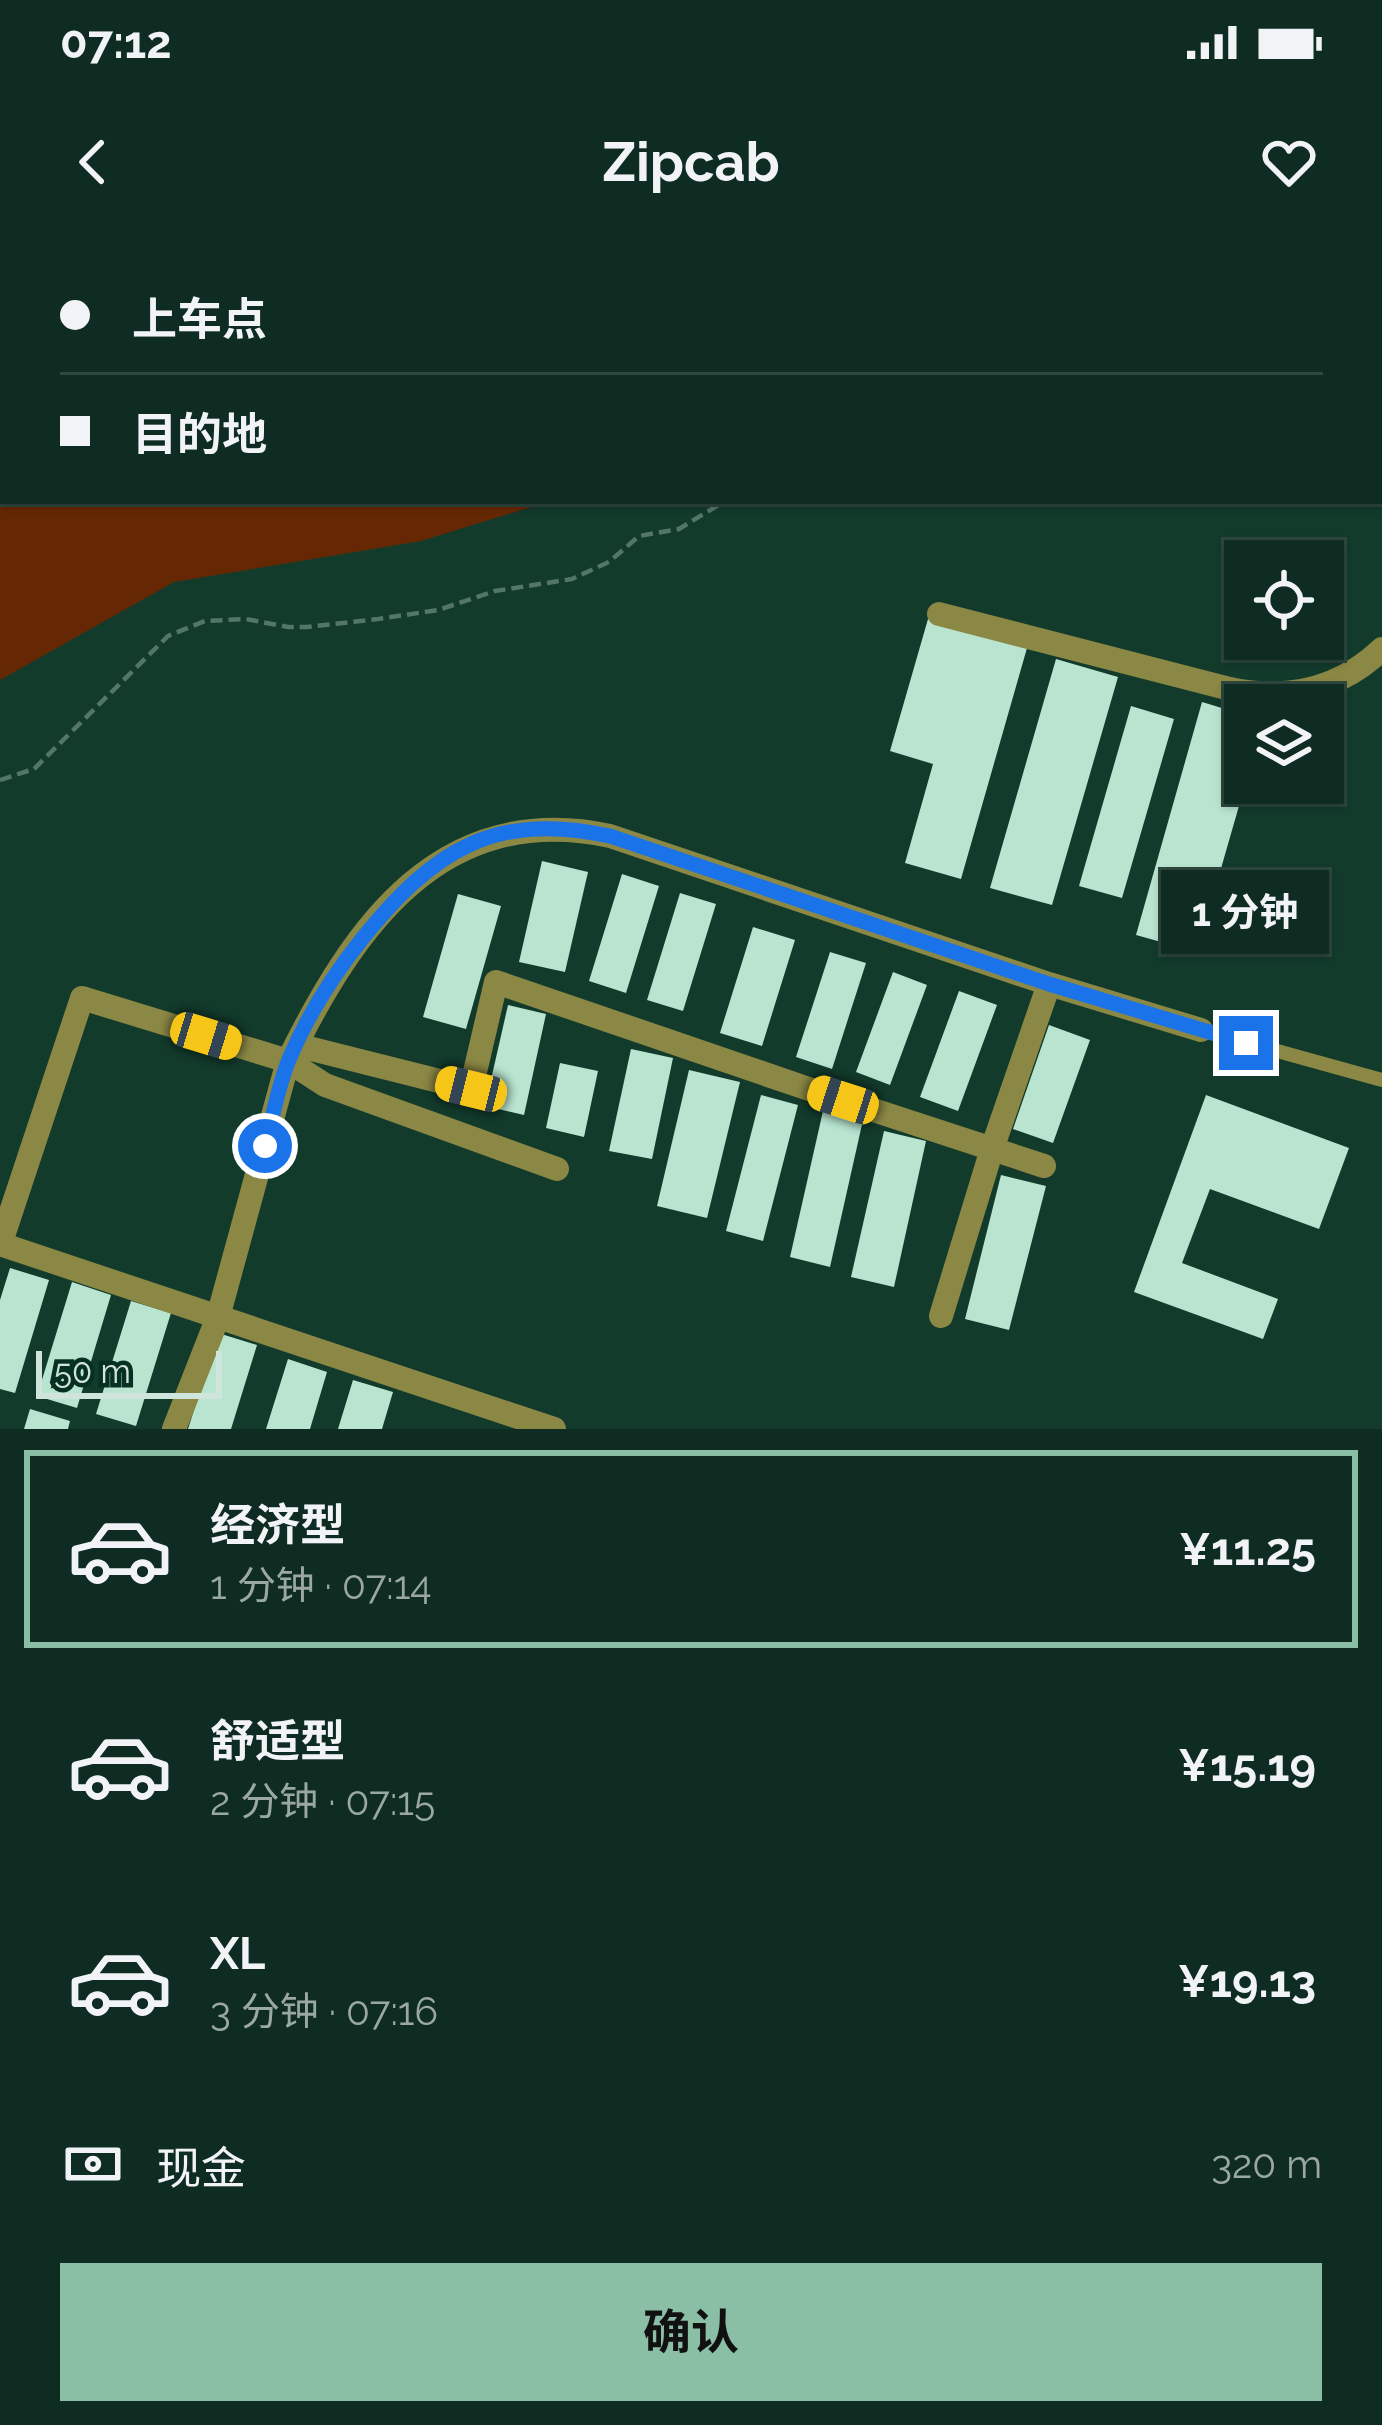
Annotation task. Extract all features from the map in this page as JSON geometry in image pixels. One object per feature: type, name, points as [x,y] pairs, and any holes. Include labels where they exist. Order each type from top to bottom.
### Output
[{"type":"street","points":[[939,614],[1230,689],[1272,695],[1333,683],[1382,649]]},
{"type":"street","points":[[174,1429],[218,1317],[292,1053],[326,989],[414,880],[475,842],[528,829],[610,836],[1049,984],[1201,1030]]},
{"type":"street","points":[[554,1429],[0,1244],[82,998],[292,1053],[471,1089],[496,982],[1045,1166]]},
{"type":"street","points":[[941,1316],[1049,984]]},
{"type":"street","points":[[292,1053],[325,1085],[557,1169]]},
{"type":"lane","points":[[1201,1030],[1382,1080]]},
{"type":"path","points":[[0,780],[34,769],[168,636],[205,621],[331,625],[438,610],[495,591],[572,579],[608,562],[639,536],[679,529],[719,504]]},
{"type":"shaded area","points":[[0,504],[541,504],[421,541],[174,582],[0,680]]},
{"type":"building","points":[[928,619],[1027,648],[961,879],[905,863],[933,764],[890,751]]},
{"type":"building","points":[[1056,659],[1118,677],[1052,905],[990,888]]},
{"type":"building","points":[[1202,702],[1224,709],[1224,804],[1240,804],[1197,952],[1136,935]]},
{"type":"building","points":[[1131,706],[1174,719],[1122,898],[1079,886]]},
{"type":"building","points":[[542,861],[588,872],[565,972],[519,962]]},
{"type":"building","points":[[622,874],[659,886],[626,993],[589,981]]},
{"type":"building","points":[[680,893],[716,904],[683,1011],[647,1000]]},
{"type":"building","points":[[458,894],[501,906],[466,1029],[423,1017]]},
{"type":"building","points":[[753,927],[795,940],[762,1046],[720,1033]]},
{"type":"building","points":[[830,952],[866,963],[832,1069],[796,1057]]},
{"type":"building","points":[[893,972],[927,985],[890,1085],[856,1072]]},
{"type":"building","points":[[959,991],[997,1005],[958,1111],[920,1097]]},
{"type":"building","points":[[508,1005],[546,1014],[524,1115],[485,1106]]},
{"type":"building","points":[[1049,1025],[1090,1040],[1053,1143],[1013,1129]]},
{"type":"building","points":[[631,1049],[673,1058],[652,1159],[609,1151]]},
{"type":"building","points":[[560,1063],[598,1071],[584,1137],[546,1128]]},
{"type":"building","points":[[689,1070],[740,1082],[707,1218],[657,1206]]},
{"type":"building","points":[[761,1095],[798,1105],[763,1241],[726,1231]]},
{"type":"building","points":[[1206,1095],[1349,1148],[1319,1229],[1210,1189],[1182,1263],[1278,1299],[1263,1339],[1134,1292]]},
{"type":"building","points":[[823,1111],[863,1120],[830,1267],[790,1257]]},
{"type":"building","points":[[884,1131],[926,1141],[894,1287],[851,1277]]},
{"type":"building","points":[[1001,1175],[1046,1186],[1009,1330],[965,1319]]},
{"type":"building","points":[[10,1268],[49,1280],[15,1393],[0,1389],[0,1300]]},
{"type":"building","points":[[72,1282],[111,1295],[77,1408],[37,1396]]},
{"type":"building","points":[[131,1301],[171,1313],[136,1426],[96,1414]]},
{"type":"building","points":[[218,1333],[257,1345],[231,1429],[188,1429]]},
{"type":"building","points":[[288,1359],[327,1372],[310,1429],[266,1429]]},
{"type":"building","points":[[353,1380],[393,1392],[382,1429],[338,1429]]},
{"type":"building","points":[[30,1409],[70,1421],[68,1429],[24,1429]]},
{"type":"route","points":[[265,1146],[288,1061],[306,1024],[326,989],[398,895],[450,854],[475,842],[528,829],[583,830],[610,836],[1049,984],[1246,1043]]}]
